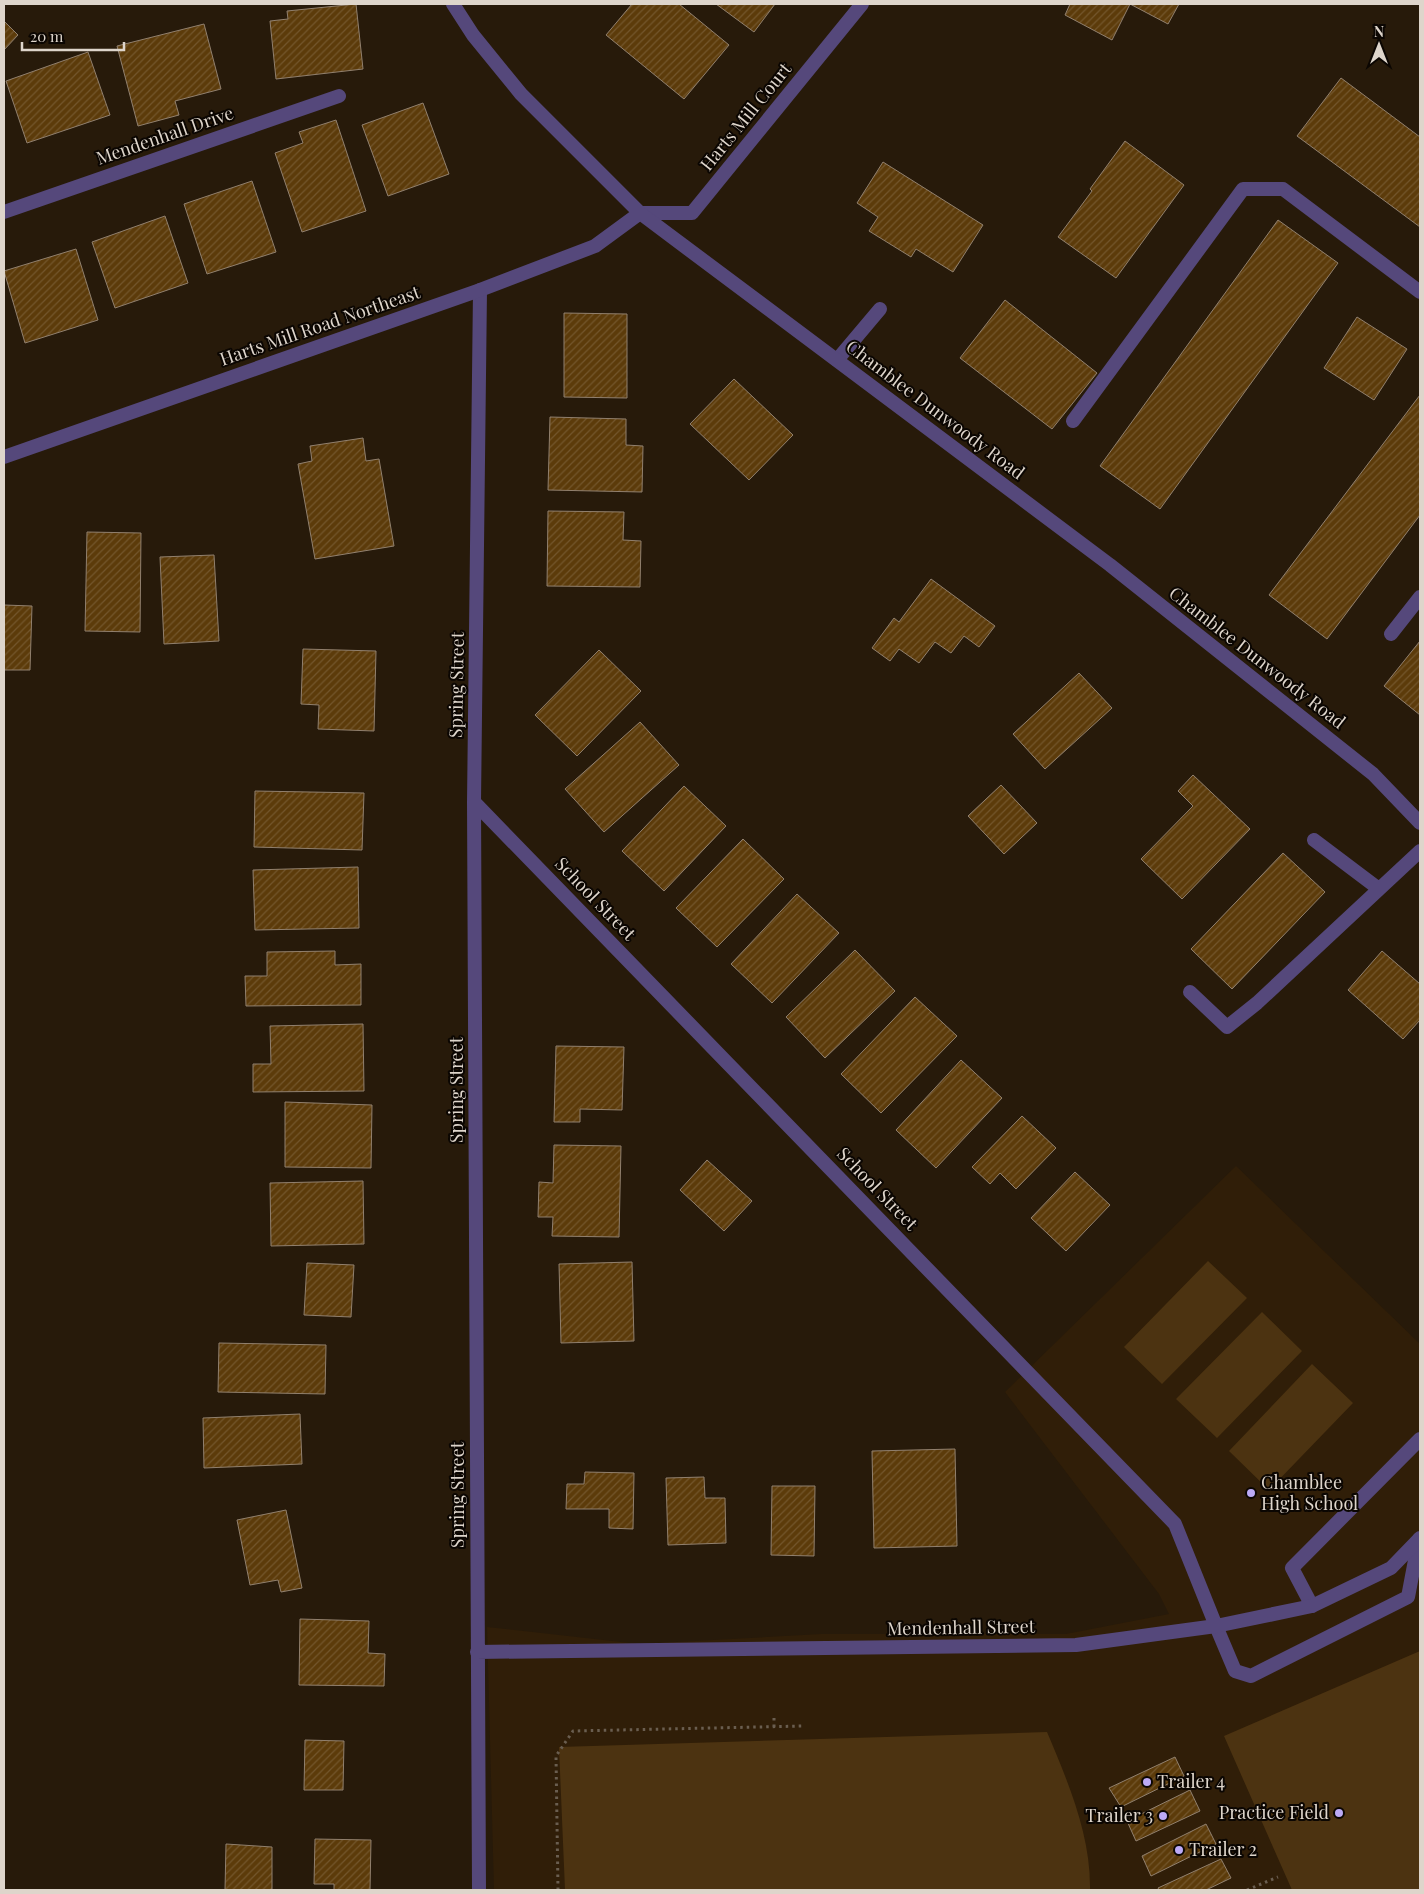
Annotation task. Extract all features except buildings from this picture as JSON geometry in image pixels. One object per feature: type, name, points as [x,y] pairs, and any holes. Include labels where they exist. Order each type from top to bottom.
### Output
[{"type":"street","name":"Chamblee Dunwoody Road","points":[[453,4],[473,35],[521,94],[640,213],[1118,571],[1372,774],[1420,823]]},
{"type":"street","name":"Harts Mill Court","points":[[640,213],[692,214],[862,4]]},
{"type":"street","name":"Mendenhall Drive","points":[[4,212],[338,96]]},
{"type":"street","points":[[1073,421],[1243,189],[1282,189],[1420,292]]},
{"type":"street","name":"Harts Mill Road Northeast","points":[[4,456],[480,290],[595,246],[640,213]]},
{"type":"street","name":"Spring Street","points":[[479,1890],[474,802],[480,290]]},
{"type":"street","points":[[837,360],[880,309]]},
{"type":"street","points":[[1390,634],[1420,597]]},
{"type":"street","name":"School Street","points":[[474,802],[1175,1524],[1235,1671],[1251,1676],[1408,1597],[1420,1538]]},
{"type":"street","points":[[1314,840],[1379,890]]},
{"type":"street","points":[[1190,992],[1227,1027],[1257,1002],[1420,852]]},
{"type":"street","points":[[1312,1606],[1292,1568],[1420,1439]]},
{"type":"street","name":"Mendenhall Street","points":[[477,1652],[1076,1645],[1216,1626],[1312,1606],[1392,1568],[1420,1538]]},
{"type":"path","points":[[774,1714],[774,1727]]},
{"type":"path","points":[[558,1890],[556,1756],[574,1731],[804,1726]]},
{"type":"path","points":[[1247,1890],[1278,1877]]},
{"type":"shaded area","name":"Chamblee High School","points":[[1236,1166],[1420,1344],[1420,1890],[494,1890],[487,1627],[639,1644],[821,1634],[1066,1634],[1169,1614],[1159,1594],[1005,1392]]},
{"type":"shaded area","points":[[1208,1261],[1247,1298],[1162,1384],[1124,1347]]},
{"type":"shaded area","points":[[1262,1312],[1302,1351],[1217,1438],[1176,1399]]},
{"type":"shaded area","points":[[1312,1364],[1353,1403],[1269,1490],[1229,1451]]},
{"type":"shaded area","name":"Practice Field","points":[[1420,1651],[1420,1890],[1292,1890],[1224,1736]]},
{"type":"shaded area","points":[[1047,1732],[1077,1809],[1087,1849],[1090,1890],[565,1890],[559,1747]]},
{"type":"place","name":"Chamblee High School","points":[[1251,1493]]},
{"type":"place","name":"Trailer 4","points":[[1147,1782]]},
{"type":"place","name":"Practice Field","points":[[1339,1813]]},
{"type":"place","name":"Trailer 3","points":[[1163,1816]]},
{"type":"place","name":"Trailer 2","points":[[1179,1850]]}]
